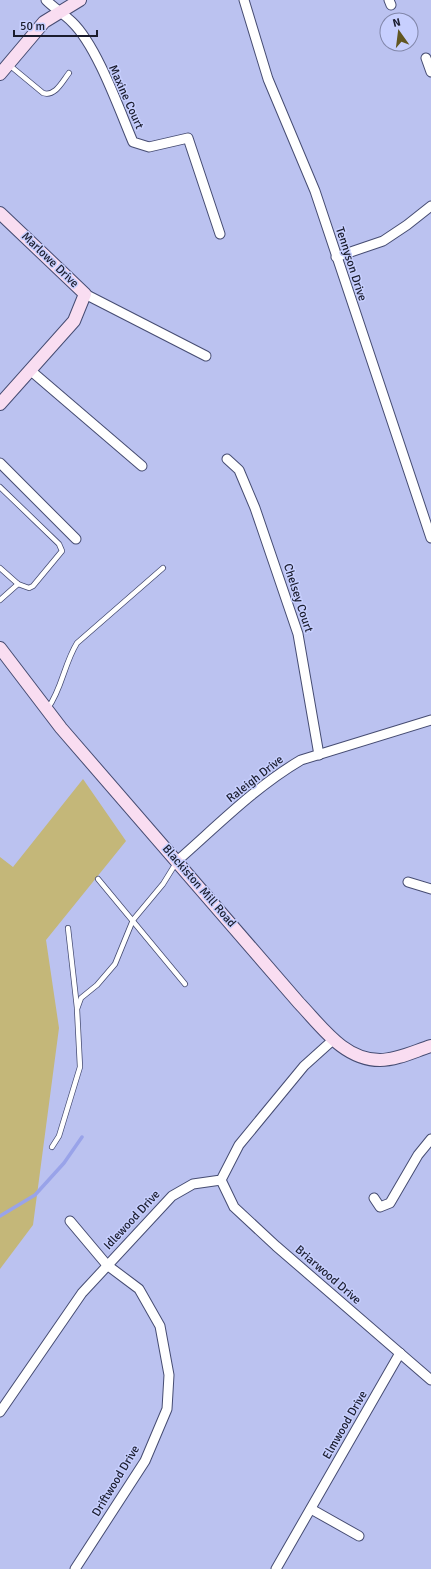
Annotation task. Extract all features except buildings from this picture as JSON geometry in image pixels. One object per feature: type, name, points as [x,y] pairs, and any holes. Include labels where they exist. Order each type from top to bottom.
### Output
[{"type":"main road","points":[[0,74],[44,22],[80,0]]},
{"type":"main road","name":"Marlowe Drive","points":[[0,213],[86,294],[74,321],[0,404]]},
{"type":"main road","name":"Blackiston Mill Road","points":[[0,648],[47,709],[299,1003],[334,1040],[351,1054],[381,1060],[431,1046]]},
{"type":"street","points":[[46,0],[60,13]]},
{"type":"street","name":"Tennyson Drive","points":[[244,0],[268,79],[315,191],[431,538]]},
{"type":"street","name":"Maxine Court","points":[[60,13],[72,22],[86,39],[109,84],[133,142],[149,147],[188,138],[220,234]]},
{"type":"street","points":[[426,58],[431,72]]},
{"type":"street","points":[[336,257],[382,241],[407,225],[431,206]]},
{"type":"street","points":[[86,294],[206,356]]},
{"type":"street","points":[[30,370],[142,466]]},
{"type":"street","name":"Chelsey Court","points":[[227,459],[239,470],[254,508],[298,634],[319,755]]},
{"type":"street","points":[[0,463],[76,539]]},
{"type":"street","name":"Raleigh Drive","points":[[177,861],[249,797],[282,771],[301,760],[431,720]]},
{"type":"street","points":[[408,882],[431,889]]},
{"type":"street","points":[[221,1180],[239,1145],[304,1066],[334,1040]]},
{"type":"street","points":[[374,1198],[380,1206],[390,1203],[418,1155],[431,1139]]},
{"type":"street","name":"Idlewood Drive","points":[[0,1412],[82,1292],[172,1196],[193,1184],[221,1180]]},
{"type":"street","name":"Briarwood Drive","points":[[221,1180],[234,1207],[431,1380]]},
{"type":"street","name":"Driftwood Drive","points":[[70,1221],[107,1265],[139,1289],[160,1326],[169,1375],[167,1409],[145,1460],[75,1569]]},
{"type":"street","name":"Elmwood Drive","points":[[276,1569],[400,1354]]},
{"type":"street","points":[[311,1509],[359,1536]]},
{"type":"lane","points":[[8,64],[43,93],[48,94],[53,93],[69,73]]},
{"type":"lane","points":[[0,487],[61,547],[60,555],[33,586],[24,587],[18,584],[0,568]]},
{"type":"lane","points":[[47,709],[53,701],[76,643],[164,568]]},
{"type":"lane","points":[[0,600],[18,584]]},
{"type":"lane","points":[[77,1009],[82,998],[97,985],[114,964],[133,920],[163,884],[177,861]]},
{"type":"lane","points":[[98,879],[185,984]]},
{"type":"lane","points":[[52,1147],[59,1136],[80,1067],[77,1009],[68,928]]},
{"type":"shaded area","points":[[83,779],[126,841],[46,940],[59,1028],[33,1225],[0,1269],[0,857],[13,867]]},
{"type":"waterway","points":[[0,1216],[35,1195],[64,1163],[82,1137]]}]
